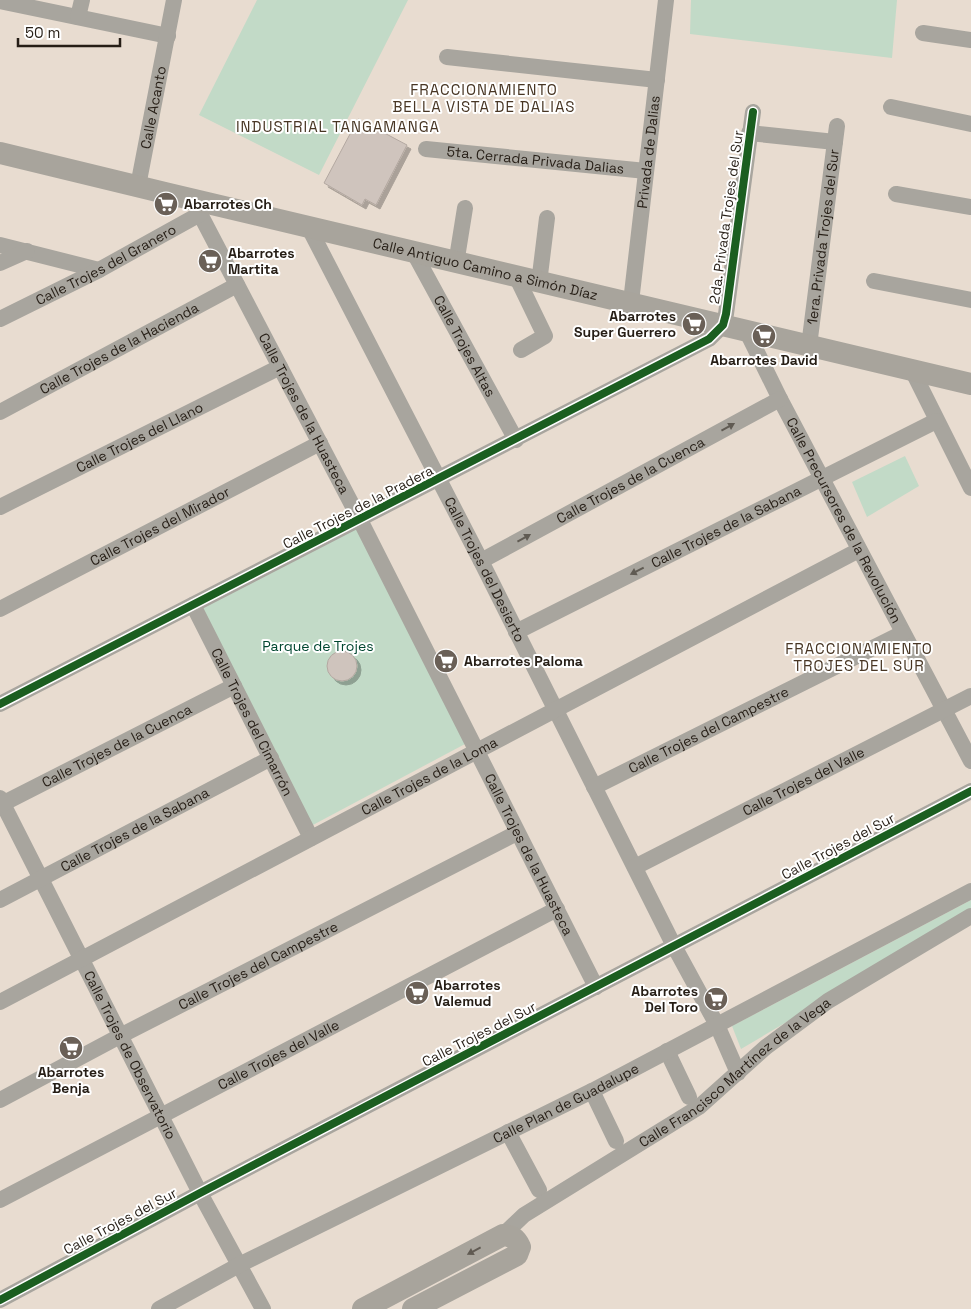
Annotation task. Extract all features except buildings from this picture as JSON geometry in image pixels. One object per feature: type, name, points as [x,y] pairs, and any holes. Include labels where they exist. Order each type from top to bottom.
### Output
[{"type":"main road","name":"Calle Antiguo Camino a Simón Díaz","points":[[0,153],[138,186],[201,208],[309,228],[456,264],[631,302],[971,384]]},
{"type":"main road","points":[[363,1309],[503,1235],[517,1240],[520,1247],[517,1256],[413,1309]]},
{"type":"street","points":[[78,18],[82,0]]},
{"type":"street","name":"Calle Acanto","points":[[138,186],[174,0]]},
{"type":"street","name":"Privada de Dalias","points":[[631,302],[666,0]]},
{"type":"street","points":[[0,1],[168,36]]},
{"type":"street","points":[[923,33],[971,40]]},
{"type":"street","points":[[447,57],[657,80]]},
{"type":"street","points":[[891,107],[971,124]]},
{"type":"street","name":"2da. Privada Trojes del Sur","points":[[723,325],[753,112]]},
{"type":"street","name":"1era. Privada Trojes del Sur","points":[[749,133],[836,134],[809,346]]},
{"type":"street","name":"5ta. Cerrada Privada Dalias","points":[[426,149],[646,171]]},
{"type":"street","points":[[896,194],[971,207]]},
{"type":"street","name":"Calle Trojes del Granero","points":[[0,319],[99,270],[201,208]]},
{"type":"street","name":"Calle Trojes de la Huasteca","points":[[201,208],[238,285],[360,520],[596,987]]},
{"type":"street","points":[[456,264],[465,208]]},
{"type":"street","points":[[521,350],[544,336],[528,280],[547,218]]},
{"type":"street","name":"Calle Trojes del Desierto","points":[[309,228],[481,561],[674,946],[717,1025],[738,1073]]},
{"type":"street","points":[[0,245],[99,270]]},
{"type":"street","points":[[0,263],[27,252]]},
{"type":"street","name":"Calle Trojes Altas","points":[[414,253],[516,440]]},
{"type":"street","points":[[874,281],[971,300]]},
{"type":"street","name":"Calle Trojes de la Hacienda","points":[[0,412],[238,285]]},
{"type":"street","name":"Calle Trojes de la Pradera","points":[[0,704],[439,480],[709,339],[723,325]]},
{"type":"street","name":"Calle Precursores de la Revolución","points":[[746,330],[780,399],[971,761]]},
{"type":"street","name":"Calle Trojes del Llano","points":[[0,507],[280,367]]},
{"type":"street","points":[[912,370],[971,488]]},
{"type":"street","name":"Calle Trojes de la Cuenca","points":[[481,561],[780,399]]},
{"type":"street","name":"Calle Trojes de la Sabana","points":[[516,632],[936,421]]},
{"type":"street","name":"Calle Trojes del Mirador","points":[[0,609],[320,443]]},
{"type":"street","name":"Calle Trojes de la Loma","points":[[0,1002],[859,550]]},
{"type":"street","name":"Calle Trojes del Cimarrón","points":[[193,605],[311,838]]},
{"type":"street","name":"Calle Trojes del Campestre","points":[[594,787],[903,633]]},
{"type":"street","name":"Calle Trojes de la Cuenca","points":[[1,802],[234,686]]},
{"type":"street","name":"Calle Trojes del Valle","points":[[635,867],[971,696]]},
{"type":"street","name":"Calle Trojes de la Sabana","points":[[0,900],[270,758]]},
{"type":"street","name":"Calle Trojes del Sur","points":[[0,1300],[200,1193],[971,791]]},
{"type":"street","name":"Calle Trojes de Observatorio","points":[[1,802],[200,1193],[263,1309]]},
{"type":"street","name":"Calle Trojes del Campestre","points":[[0,1100],[120,1036],[517,833]]},
{"type":"street","name":"Calle Plan de Guadalupe","points":[[159,1309],[239,1265],[592,1091],[971,891]]},
{"type":"street","name":"Calle Trojes del Valle","points":[[0,1200],[557,908]]},
{"type":"street","name":"Calle Francisco Martínez de la Vega","points":[[503,1235],[524,1216],[699,1107],[766,1047],[828,1001],[971,916]]},
{"type":"street","points":[[667,1051],[689,1097]]},
{"type":"street","points":[[592,1091],[616,1141]]},
{"type":"street","points":[[508,1132],[539,1190]]},
{"type":"green space","points":[[257,0],[408,0],[319,175],[199,115]]},
{"type":"green space","points":[[691,0],[897,0],[892,58],[690,34]]},
{"type":"green space","points":[[905,456],[919,486],[867,517],[852,482]]},
{"type":"green space","name":"Parque de Trojes","points":[[357,528],[465,744],[311,826],[201,607]]},
{"type":"green space","points":[[971,900],[971,913],[741,1049],[732,1026]]},
{"type":"cycle path","points":[[0,704],[709,339],[723,325],[726,314],[753,112]]},
{"type":"cycle path","points":[[0,1300],[200,1193],[971,791]]},
{"type":"place","name":"Abarrotes Ch","points":[[166,204]]},
{"type":"place","name":"Abarrotes Martita","points":[[210,261]]},
{"type":"place","name":"Abarrotes Super Guerrero","points":[[694,324]]},
{"type":"place","name":"Abarrotes David","points":[[764,336]]},
{"type":"place","name":"Abarrotes Paloma","points":[[446,661]]},
{"type":"place","name":"Abarrotes Valemud","points":[[417,993]]},
{"type":"place","name":"Abarrotes Del Toro","points":[[716,999]]},
{"type":"place","name":"Abarrotes Benja","points":[[71,1048]]},
{"type":"district","name":"FRACCIONAMIENTO BELLA VISTA DE DALIAS","points":[[484,98]]},
{"type":"district","name":"INDUSTRIAL TANGAMANGA","points":[[338,126]]},
{"type":"district","name":"FRACCIONAMIENTO TROJES DEL SUR","points":[[859,656]]}]
